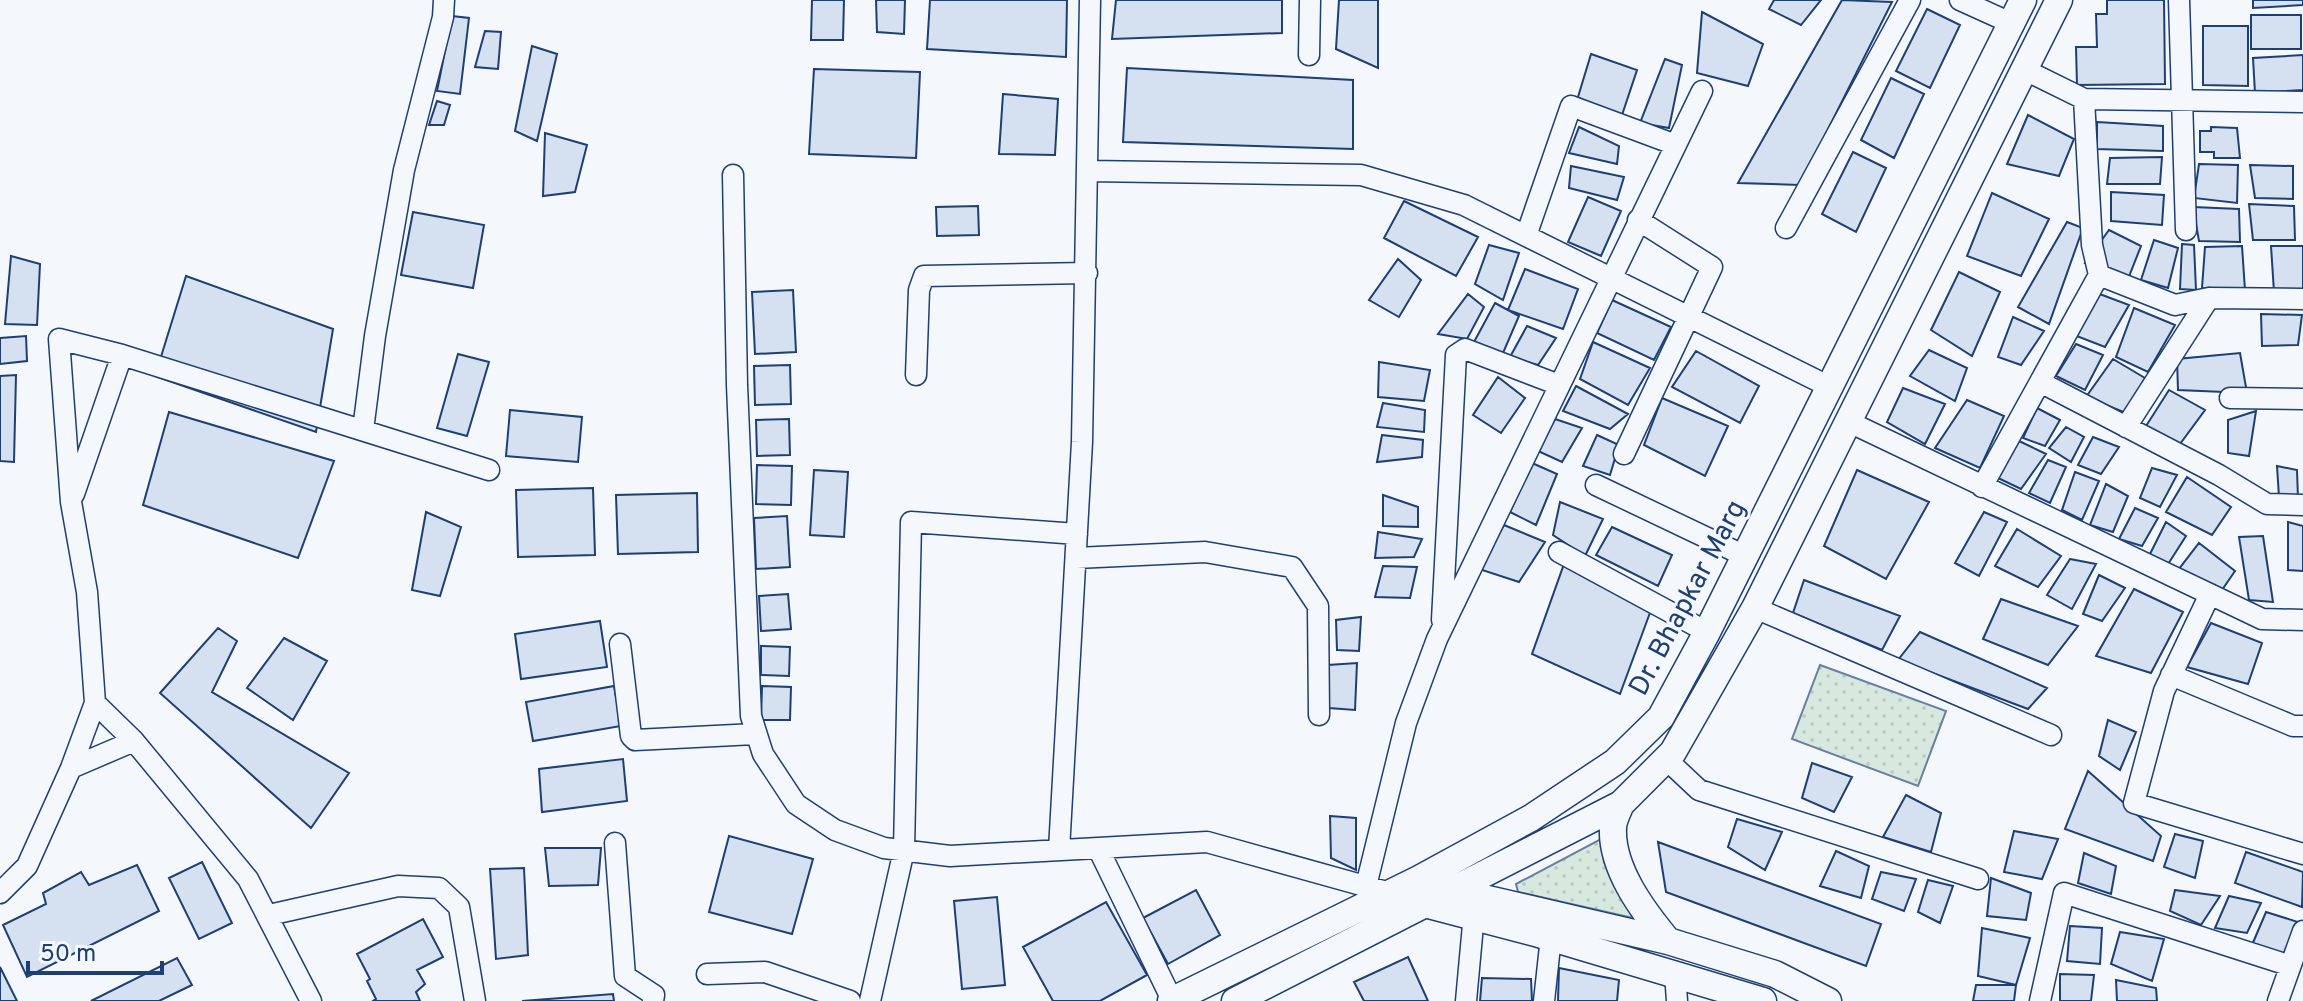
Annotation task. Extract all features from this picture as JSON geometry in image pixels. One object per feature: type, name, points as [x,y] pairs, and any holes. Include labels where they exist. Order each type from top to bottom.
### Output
[{"type":"main road","points":[[1467,901],[1621,804],[1666,759],[1724,667],[1755,608],[2059,0]]},
{"type":"main road","name":"Dr. Bhapkar Marg","points":[[1235,1001],[1421,892],[1615,762],[1661,717],[1707,632],[2018,12]]},
{"type":"main road","points":[[1778,491],[1806,504]]},
{"type":"main road","points":[[1621,804],[1613,828],[1620,864],[1642,910],[1668,941]]},
{"type":"main road","name":"Dr. Bhapkar Marg","points":[[1171,1001],[1378,890],[1421,892]]},
{"type":"main road","points":[[1421,892],[1668,941],[1775,974],[1824,999]]},
{"type":"main road","points":[[1467,901],[1551,937],[1763,1001]]},
{"type":"street","points":[[363,430],[375,336],[404,170],[443,17],[444,0]]},
{"type":"street","points":[[1059,850],[1076,558],[1087,273],[1090,0]]},
{"type":"street","points":[[1309,55],[1310,0]]},
{"type":"street","points":[[1786,228],[1910,0]]},
{"type":"street","points":[[1960,0],[2018,12]]},
{"type":"street","points":[[2179,0],[2186,230]]},
{"type":"street","points":[[2023,69],[2084,99],[2303,102]]},
{"type":"street","points":[[733,175],[738,401],[755,734],[796,804],[835,830],[884,848],[950,856],[1207,842],[1378,890],[1406,723],[1442,628],[1702,91]]},
{"type":"street","points":[[1982,487],[2099,275],[2092,245],[2084,99]]},
{"type":"street","points":[[1526,236],[1571,106],[1676,145]]},
{"type":"street","points":[[1089,171],[1361,175],[1464,205],[1830,387]]},
{"type":"street","points":[[1624,454],[1712,267],[1638,220]]},
{"type":"street","points":[[916,375],[919,290],[924,276],[1087,273]]},
{"type":"street","points":[[2099,275],[2175,305],[2209,298],[2303,299]]},
{"type":"street","points":[[2126,427],[2209,298]]},
{"type":"street","points":[[0,893],[27,866],[71,768],[95,703],[87,592],[71,502],[59,339],[122,355],[489,470]]},
{"type":"street","points":[[1442,628],[1456,355],[1465,349],[1559,385]]},
{"type":"street","points":[[71,502],[122,355]]},
{"type":"street","points":[[2040,382],[2267,504],[2303,505]]},
{"type":"street","points":[[2230,398],[2303,399]]},
{"type":"street","points":[[1847,421],[2262,619],[2303,620]]},
{"type":"street","points":[[1596,485],[1745,556]]},
{"type":"street","points":[[870,1001],[904,850],[911,522],[1077,534]]},
{"type":"street","points":[[1076,558],[1205,552],[1292,567],[1318,606],[1319,715]]},
{"type":"street","points":[[1559,552],[1707,632]]},
{"type":"street","points":[[2210,594],[2164,691],[2134,803],[2303,854]]},
{"type":"street","points":[[1755,608],[2051,735]]},
{"type":"street","points":[[620,644],[631,736],[635,740],[755,734]]},
{"type":"street","points":[[2171,675],[2293,726],[2303,726]]},
{"type":"street","points":[[95,703],[134,741],[248,879],[311,1001]]},
{"type":"street","points":[[71,768],[134,741]]},
{"type":"street","points":[[1666,759],[1699,790],[1978,879]]},
{"type":"street","points":[[615,843],[625,976],[654,995],[653,1001]]},
{"type":"street","points":[[1098,848],[1171,1001]]},
{"type":"street","points":[[269,915],[398,886],[439,888],[459,907],[475,1001]]},
{"type":"street","points":[[2040,1001],[2064,893],[2288,965]]},
{"type":"street","points":[[1466,1001],[1467,901]]},
{"type":"street","points":[[2278,1001],[2288,965],[2303,931]]},
{"type":"street","points":[[1544,1001],[1551,937]]},
{"type":"street","points":[[707,974],[765,972],[850,1001]]},
{"type":"street","points":[[1675,973],[1677,1001]]},
{"type":"shaded area","points":[[1820,665],[1946,711],[1918,786],[1792,739]]},
{"type":"shaded area","points":[[1601,839],[1604,862],[1633,918],[1518,892],[1516,884]]},
{"type":"building","points":[[812,0],[844,0],[843,40],[811,40]]},
{"type":"building","points":[[876,0],[905,0],[904,34],[877,32]]},
{"type":"building","points":[[930,0],[1067,0],[1066,57],[927,49]]},
{"type":"building","points":[[1116,0],[1282,0],[1282,33],[1112,39]]},
{"type":"building","points":[[1339,0],[1378,0],[1378,68],[1336,49]]},
{"type":"building","points":[[1774,0],[1821,0],[1801,25],[1769,9]]},
{"type":"building","points":[[1842,0],[1892,2],[1800,185],[1738,183]]},
{"type":"building","points":[[2107,0],[2164,0],[2165,84],[2077,85],[2076,47],[2097,47],[2096,14],[2107,14]]},
{"type":"building","points":[[2253,0],[2303,0],[2303,5],[2253,8]]},
{"type":"building","points":[[1927,9],[1960,25],[1930,88],[1896,71]]},
{"type":"building","points":[[1702,12],[1763,44],[1748,86],[1697,73]]},
{"type":"building","points":[[2251,15],[2301,15],[2301,49],[2251,49]]},
{"type":"building","points":[[452,16],[469,18],[460,94],[437,91]]},
{"type":"building","points":[[2203,26],[2248,26],[2248,86],[2203,85]]},
{"type":"building","points":[[485,31],[501,32],[498,69],[475,67]]},
{"type":"building","points":[[532,46],[557,54],[537,141],[515,131]]},
{"type":"building","points":[[1591,54],[1637,70],[1619,124],[1578,97]]},
{"type":"building","points":[[2303,55],[2303,90],[2255,93],[2253,58]]},
{"type":"building","points":[[1665,59],[1682,65],[1669,128],[1640,123]]},
{"type":"building","points":[[1127,68],[1353,80],[1353,149],[1123,142]]},
{"type":"building","points":[[814,69],[920,72],[916,158],[809,154]]},
{"type":"building","points":[[1891,78],[1924,94],[1894,158],[1861,140]]},
{"type":"building","points":[[1003,94],[1058,99],[1055,155],[999,154]]},
{"type":"building","points":[[437,101],[450,105],[444,125],[429,125]]},
{"type":"building","points":[[2028,115],[2074,139],[2059,176],[2007,164]]},
{"type":"building","points":[[2097,122],[2163,126],[2163,151],[2097,149]]},
{"type":"building","points":[[1579,127],[1619,146],[1617,164],[1569,153]]},
{"type":"building","points":[[2211,127],[2237,128],[2240,158],[2214,158],[2214,152],[2200,152],[2200,131],[2211,131]]},
{"type":"building","points":[[545,133],[587,145],[575,192],[543,196]]},
{"type":"building","points":[[1853,152],[1886,168],[1856,232],[1822,214]]},
{"type":"building","points":[[2162,157],[2160,184],[2107,184],[2110,158]]},
{"type":"building","points":[[2199,164],[2238,165],[2237,203],[2194,198]]},
{"type":"building","points":[[2250,165],[2293,166],[2293,199],[2255,198]]},
{"type":"building","points":[[1571,166],[1624,177],[1617,200],[1569,188]]},
{"type":"building","points":[[2111,192],[2164,195],[2162,225],[2111,221]]},
{"type":"building","points":[[1992,193],[2049,219],[2021,276],[1967,256]]},
{"type":"building","points":[[1588,197],[1621,211],[1601,256],[1568,242]]},
{"type":"building","points":[[1404,201],[1478,237],[1456,276],[1384,238]]},
{"type":"building","points":[[2249,204],[2294,206],[2295,240],[2253,240]]},
{"type":"building","points":[[978,206],[979,235],[937,236],[936,207]]},
{"type":"building","points":[[2193,207],[2239,209],[2240,242],[2199,241]]},
{"type":"building","points":[[413,212],[484,225],[473,288],[401,275]]},
{"type":"building","points":[[2067,222],[2083,228],[2049,324],[2018,307]]},
{"type":"building","points":[[2109,230],[2141,246],[2128,279],[2085,263]]},
{"type":"building","points":[[2154,240],[2178,248],[2168,288],[2141,280]]},
{"type":"building","points":[[2182,244],[2194,245],[2196,290],[2180,289]]},
{"type":"building","points":[[1489,245],[1519,253],[1503,300],[1475,284]]},
{"type":"building","points":[[2242,246],[2245,290],[2202,288],[2205,247]]},
{"type":"building","points":[[2271,246],[2303,246],[2303,291],[2274,292]]},
{"type":"building","points":[[11,256],[40,264],[37,325],[5,324]]},
{"type":"building","points":[[1398,259],[1421,280],[1399,317],[1369,300]]},
{"type":"building","points":[[1525,269],[1578,289],[1563,329],[1508,310]]},
{"type":"building","points":[[1959,272],[2000,292],[1972,356],[1931,330]]},
{"type":"building","points":[[186,276],[333,329],[316,432],[155,376]]},
{"type":"building","points":[[793,290],[796,352],[755,354],[752,292]]},
{"type":"building","points":[[2097,293],[2129,305],[2105,347],[2074,335]]},
{"type":"building","points":[[1468,294],[1484,307],[1467,339],[1438,334]]},
{"type":"building","points":[[1612,300],[1671,327],[1654,360],[1597,333]]},
{"type":"building","points":[[1495,303],[1519,316],[1503,353],[1474,342]]},
{"type":"building","points":[[2134,308],[2175,325],[2148,372],[2116,357]]},
{"type":"building","points":[[2261,314],[2302,315],[2298,345],[2262,346]]},
{"type":"building","points":[[2013,317],[2044,331],[2021,365],[1998,357]]},
{"type":"building","points":[[1527,326],[1556,338],[1538,365],[1510,357]]},
{"type":"building","points":[[26,336],[27,361],[0,364],[0,338]]},
{"type":"building","points":[[1593,342],[1650,368],[1628,405],[1580,379]]},
{"type":"building","points":[[2076,344],[2103,355],[2085,390],[2056,376]]},
{"type":"building","points":[[1929,350],[1967,368],[1955,401],[1910,376]]},
{"type":"building","points":[[1696,351],[1759,386],[1740,423],[1672,387]]},
{"type":"building","points":[[2240,353],[2247,393],[2178,390],[2177,359]]},
{"type":"building","points":[[458,354],[489,362],[467,436],[437,428]]},
{"type":"building","points":[[2113,359],[2145,378],[2126,413],[2086,397]]},
{"type":"building","points":[[1379,362],[1430,370],[1424,401],[1378,397]]},
{"type":"building","points":[[790,365],[791,404],[755,405],[754,366]]},
{"type":"building","points":[[16,375],[14,462],[0,461],[0,376]]},
{"type":"building","points":[[1498,377],[1525,398],[1501,433],[1473,415]]},
{"type":"building","points":[[1576,386],[1628,414],[1610,429],[1563,411]]},
{"type":"building","points":[[1903,388],[1945,404],[1925,444],[1887,422]]},
{"type":"building","points":[[2169,390],[2205,410],[2180,444],[2146,426]]},
{"type":"building","points":[[1662,398],[1728,426],[1705,476],[1644,445]]},
{"type":"building","points":[[1967,400],[2004,416],[1980,468],[1935,448]]},
{"type":"building","points":[[1383,403],[1425,410],[1424,432],[1377,427]]},
{"type":"building","points":[[2037,408],[2060,420],[2045,446],[2023,438]]},
{"type":"building","points":[[510,410],[582,417],[578,462],[506,456]]},
{"type":"building","points":[[2256,411],[2249,456],[2228,453],[2228,420]]},
{"type":"building","points":[[169,412],[334,461],[298,558],[143,505]]},
{"type":"building","points":[[789,419],[790,455],[757,456],[756,420]]},
{"type":"building","points":[[1555,419],[1582,428],[1562,462],[1538,451]]},
{"type":"building","points":[[2066,427],[2084,437],[2071,462],[2049,448]]},
{"type":"building","points":[[1382,435],[1423,440],[1422,457],[1377,462]]},
{"type":"building","points":[[1597,435],[1619,445],[1610,475],[1583,466]]},
{"type":"building","points":[[2093,437],[2119,447],[2101,474],[2078,465]]},
{"type":"building","points":[[2019,441],[2046,454],[2021,489],[1998,478]]},
{"type":"building","points":[[2048,460],[2066,467],[2050,503],[2029,493]]},
{"type":"building","points":[[1532,463],[1557,474],[1536,525],[1510,512]]},
{"type":"building","points":[[757,465],[792,466],[791,505],[756,504]]},
{"type":"building","points":[[2277,466],[2297,470],[2298,499],[2279,497]]},
{"type":"building","points":[[2152,468],[2177,475],[2160,507],[2140,498]]},
{"type":"building","points":[[814,470],[848,472],[844,537],[810,535]]},
{"type":"building","points":[[1857,470],[1929,502],[1886,579],[1824,546]]},
{"type":"building","points":[[2075,472],[2099,481],[2082,520],[2062,510]]},
{"type":"building","points":[[2187,477],[2231,507],[2212,535],[2166,512]]},
{"type":"building","points":[[2106,484],[2128,496],[2113,532],[2090,525]]},
{"type":"building","points":[[593,488],[595,555],[518,557],[516,490]]},
{"type":"building","points":[[697,493],[698,552],[618,554],[616,495]]},
{"type":"building","points":[[1383,495],[1418,507],[1418,527],[1383,526]]},
{"type":"building","points":[[1560,502],[1603,519],[1585,556],[1553,535]]},
{"type":"building","points":[[2135,508],[2158,518],[2142,546],[2119,539]]},
{"type":"building","points":[[426,512],[461,527],[440,596],[412,590]]},
{"type":"building","points":[[1984,512],[2007,522],[1979,576],[1955,563]]},
{"type":"building","points":[[787,516],[790,567],[756,569],[754,518]]},
{"type":"building","points":[[2166,522],[2186,536],[2163,572],[2150,554]]},
{"type":"building","points":[[2288,522],[2303,526],[2303,571],[2288,570]]},
{"type":"building","points":[[1504,525],[1545,542],[1519,582],[1479,569]]},
{"type":"building","points":[[1612,527],[1672,555],[1658,586],[1596,555]]},
{"type":"building","points":[[2017,529],[2061,556],[2038,587],[1995,566]]},
{"type":"building","points":[[1378,532],[1422,539],[1414,557],[1375,558]]},
{"type":"building","points":[[2263,536],[2273,602],[2249,600],[2239,537]]},
{"type":"building","points":[[2199,543],[2235,571],[2222,590],[2179,569]]},
{"type":"building","points":[[2070,559],[2096,564],[2072,609],[2047,595]]},
{"type":"building","points":[[1564,564],[1651,610],[1620,694],[1532,654]]},
{"type":"building","points":[[1383,566],[1417,567],[1410,598],[1375,597]]},
{"type":"building","points":[[2099,575],[2125,588],[2102,621],[2083,614]]},
{"type":"building","points":[[1804,580],[1900,616],[1882,650],[1793,613]]},
{"type":"building","points":[[2134,589],[2183,612],[2151,673],[2096,656]]},
{"type":"building","points":[[788,594],[791,629],[761,631],[759,596]]},
{"type":"building","points":[[2001,599],[2078,626],[2048,665],[1983,639]]},
{"type":"building","points":[[1361,617],[1359,651],[1337,650],[1336,620]]},
{"type":"building","points":[[600,621],[607,667],[521,679],[515,634]]},
{"type":"building","points":[[2211,623],[2262,643],[2248,684],[2187,667]]},
{"type":"building","points":[[218,628],[237,641],[212,692],[349,773],[311,828],[160,693]]},
{"type":"building","points":[[1920,632],[2047,688],[2028,709],[1898,660]]},
{"type":"building","points":[[284,638],[327,661],[293,720],[247,688]]},
{"type":"building","points":[[761,646],[790,647],[789,676],[761,675]]},
{"type":"building","points":[[1357,663],[1355,710],[1329,708],[1328,665]]},
{"type":"building","points":[[614,686],[621,726],[533,741],[526,702]]},
{"type":"building","points":[[762,686],[791,687],[790,720],[761,720]]},
{"type":"building","points":[[2108,720],[2136,732],[2120,770],[2099,756]]},
{"type":"building","points":[[623,759],[627,801],[542,812],[539,769]]},
{"type":"building","points":[[1812,763],[1852,777],[1834,812],[1802,798]]},
{"type":"building","points":[[2088,771],[2161,836],[2153,861],[2065,829]]},
{"type":"building","points":[[1906,795],[1941,813],[1931,852],[1883,837]]},
{"type":"building","points":[[1330,816],[1356,818],[1356,870],[1331,858]]},
{"type":"building","points":[[1737,819],[1782,832],[1765,870],[1728,847]]},
{"type":"building","points":[[2014,831],[2058,839],[2042,879],[2004,872]]},
{"type":"building","points":[[2175,834],[2203,841],[2195,878],[2164,867]]},
{"type":"building","points":[[729,836],[813,859],[792,934],[709,912]]},
{"type":"building","points":[[1658,842],[1881,924],[1866,966],[1666,892]]},
{"type":"building","points":[[545,848],[601,848],[598,885],[549,886]]},
{"type":"building","points":[[1836,851],[1869,866],[1861,898],[1820,886]]},
{"type":"building","points":[[2246,852],[2303,872],[2302,907],[2235,883]]},
{"type":"building","points":[[2084,853],[2116,866],[2111,894],[2078,883]]},
{"type":"building","points":[[202,862],[232,923],[199,939],[169,878]]},
{"type":"building","points":[[137,865],[159,911],[27,977],[3,925],[46,904],[43,893],[81,872],[89,885]]},
{"type":"building","points":[[524,868],[528,955],[496,959],[490,869]]},
{"type":"building","points":[[1881,872],[1916,879],[1904,911],[1872,899]]},
{"type":"building","points":[[1991,878],[2031,893],[2026,920],[1987,916]]},
{"type":"building","points":[[1928,880],[1953,886],[1940,923],[1918,912]]},
{"type":"building","points":[[1196,890],[1220,935],[1168,964],[1143,918]]},
{"type":"building","points":[[2175,890],[2220,896],[2201,925],[2170,911]]},
{"type":"building","points":[[2229,896],[2261,903],[2247,933],[2215,928]]},
{"type":"building","points":[[997,897],[1005,985],[962,989],[954,901]]},
{"type":"building","points":[[1106,902],[1147,975],[1100,1001],[1053,1001],[1023,947]]},
{"type":"building","points":[[2266,912],[2298,922],[2283,955],[2252,945]]},
{"type":"building","points":[[423,919],[443,957],[417,970],[425,984],[416,992],[420,1001],[373,1001],[376,999],[367,981],[370,979],[357,954]]},
{"type":"building","points":[[2070,926],[2102,928],[2100,964],[2067,961]]},
{"type":"building","points":[[1982,928],[2030,938],[2016,985],[1978,976]]},
{"type":"building","points":[[2120,932],[2164,939],[2152,981],[2111,964]]},
{"type":"building","points":[[1408,957],[1428,1001],[1364,1001],[1354,982]]},
{"type":"building","points":[[177,958],[192,985],[159,1001],[91,1001]]},
{"type":"building","points":[[0,967],[17,1001],[0,1001]]},
{"type":"building","points":[[1559,968],[1619,980],[1617,1001],[1558,1001]]},
{"type":"building","points":[[2060,974],[2094,975],[2091,1001],[2060,1001]]},
{"type":"building","points":[[1482,978],[1531,979],[1532,1001],[1480,1001]]},
{"type":"building","points":[[2116,980],[2156,988],[2157,1001],[2117,1001]]},
{"type":"building","points":[[1976,985],[2016,985],[2014,1001],[1973,1001]]},
{"type":"building","points":[[613,994],[614,1001],[522,1001]]}]
